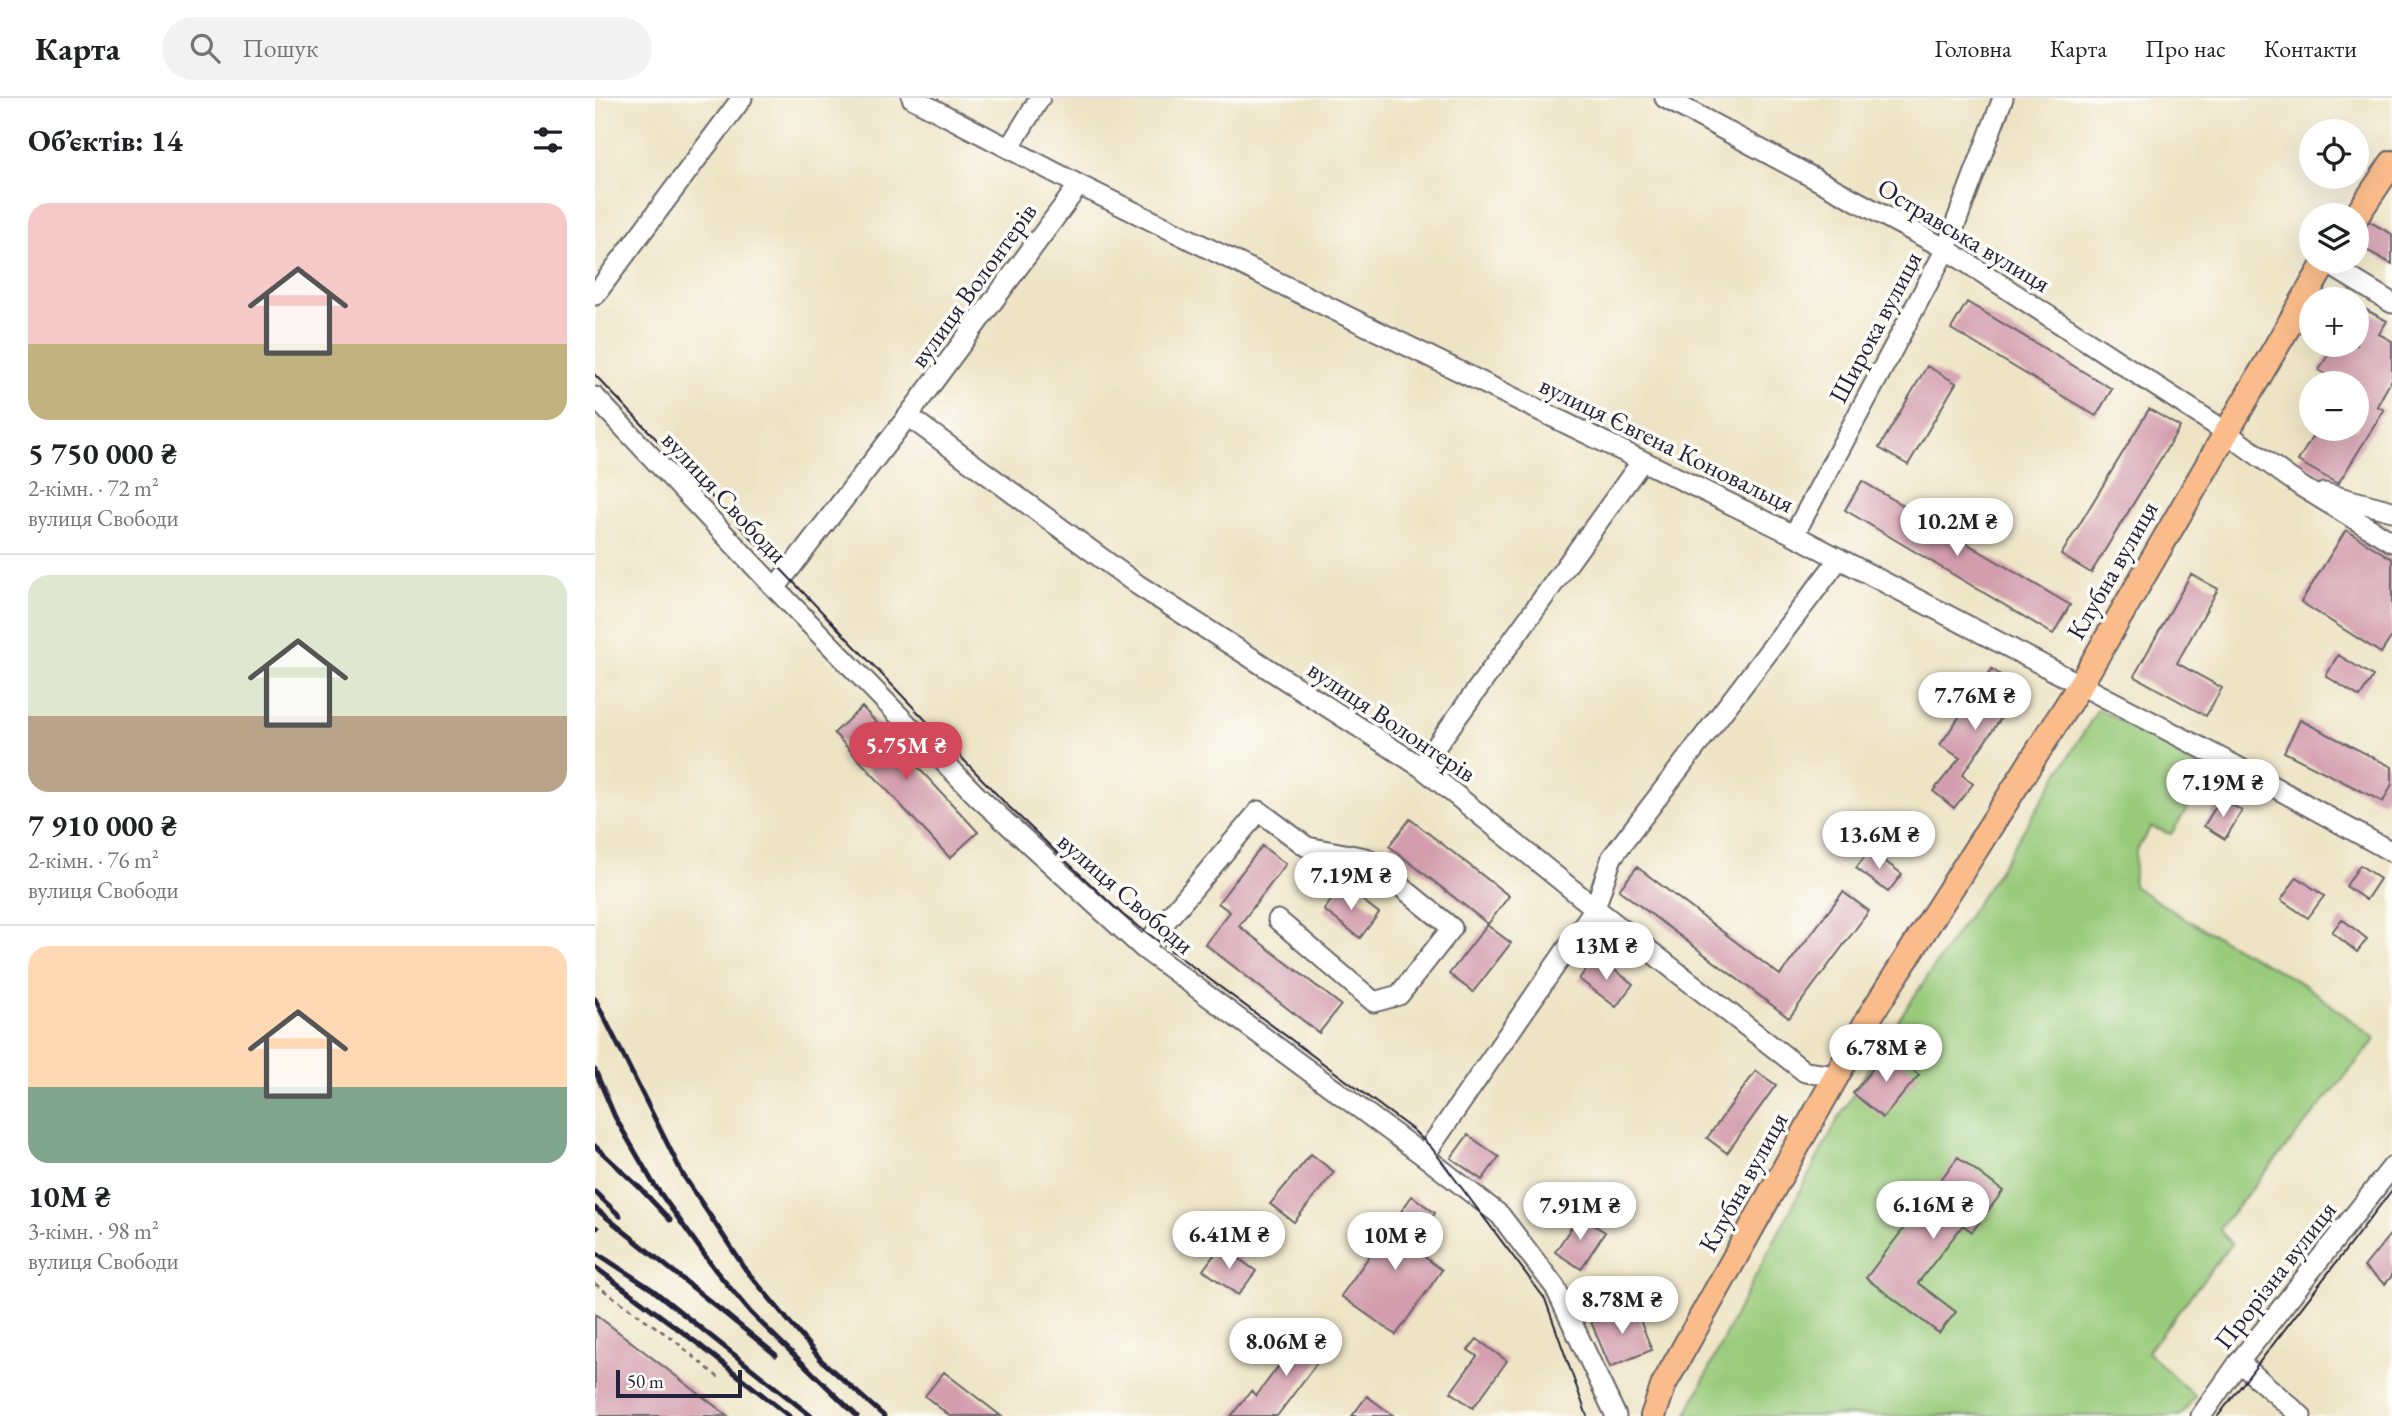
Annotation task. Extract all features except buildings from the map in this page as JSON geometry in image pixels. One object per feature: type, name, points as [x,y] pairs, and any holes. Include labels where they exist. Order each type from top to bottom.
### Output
[{"type":"main road","points":[[2365,203],[2392,163]]},
{"type":"main road","name":"Клубна вулиця","points":[[1653,1416],[1664,1384],[1870,1016],[2080,685],[2320,273]]},
{"type":"street","points":[[595,295],[743,98]]},
{"type":"street","name":"вулиця Євгена Коновальця","points":[[912,98],[1079,185],[1794,536],[2234,765],[2392,852]]},
{"type":"street","points":[[1009,148],[1040,98]]},
{"type":"street","name":"Остравська вулиця","points":[[1665,98],[1946,249],[2227,433],[2302,487],[2392,542]]},
{"type":"street","name":"Широка вулиця","points":[[1794,536],[1946,249],[2003,98]]},
{"type":"street","name":"вулиця Волонтерів","points":[[775,588],[908,416],[1079,185]]},
{"type":"street","points":[[2344,273],[2392,303]]},
{"type":"street","name":"вулиця Свободи","points":[[595,397],[977,796],[1143,948],[1500,1215],[1555,1287],[1616,1416]]},
{"type":"street","name":"вулиця Волонтерів","points":[[908,416],[1138,585],[1421,767],[1595,908],[1805,1072],[1836,1076]]},
{"type":"street","points":[[1421,767],[1642,461]]},
{"type":"street","points":[[2302,487],[2392,511]]},
{"type":"street","points":[[1424,1156],[1595,908],[1612,857],[1839,559]]},
{"type":"street","points":[[1143,948],[1259,811],[1307,847],[1366,858],[1452,928],[1399,995],[1374,1002],[1278,920]]},
{"type":"street","name":"Прорізна вулиця","points":[[2200,1416],[2392,1167]]},
{"type":"street","points":[[2239,1362],[2301,1416]]},
{"type":"path","points":[[595,1284],[674,1340],[719,1378]]},
{"type":"green space","points":[[2098,709],[2213,768],[2171,834],[2151,827],[2136,851],[2133,886],[2192,923],[2305,985],[2376,1039],[2219,1228],[2231,1244],[2147,1352],[2195,1396],[2180,1416],[1686,1416],[1736,1313],[1836,1123],[1885,1040],[1999,870]]},
{"type":"tram line","points":[[595,375],[1006,804],[1123,915],[1413,1130],[1431,1147],[1545,1299],[1587,1416]]},
{"type":"tram line","points":[[2218,1416],[2392,1190]]},
{"type":"railway","points":[[595,999],[683,1175],[746,1270],[822,1361],[884,1416]]},
{"type":"railway","points":[[595,1070],[615,1117],[653,1183],[716,1271],[751,1313],[857,1416]]},
{"type":"railway","points":[[595,1146],[670,1220]]},
{"type":"railway","points":[[595,1192],[620,1216]]},
{"type":"railway","points":[[595,1208],[776,1355]]},
{"type":"railway","points":[[595,1252],[653,1290],[811,1416]]},
{"type":"railway","points":[[595,1267],[789,1416]]}]
